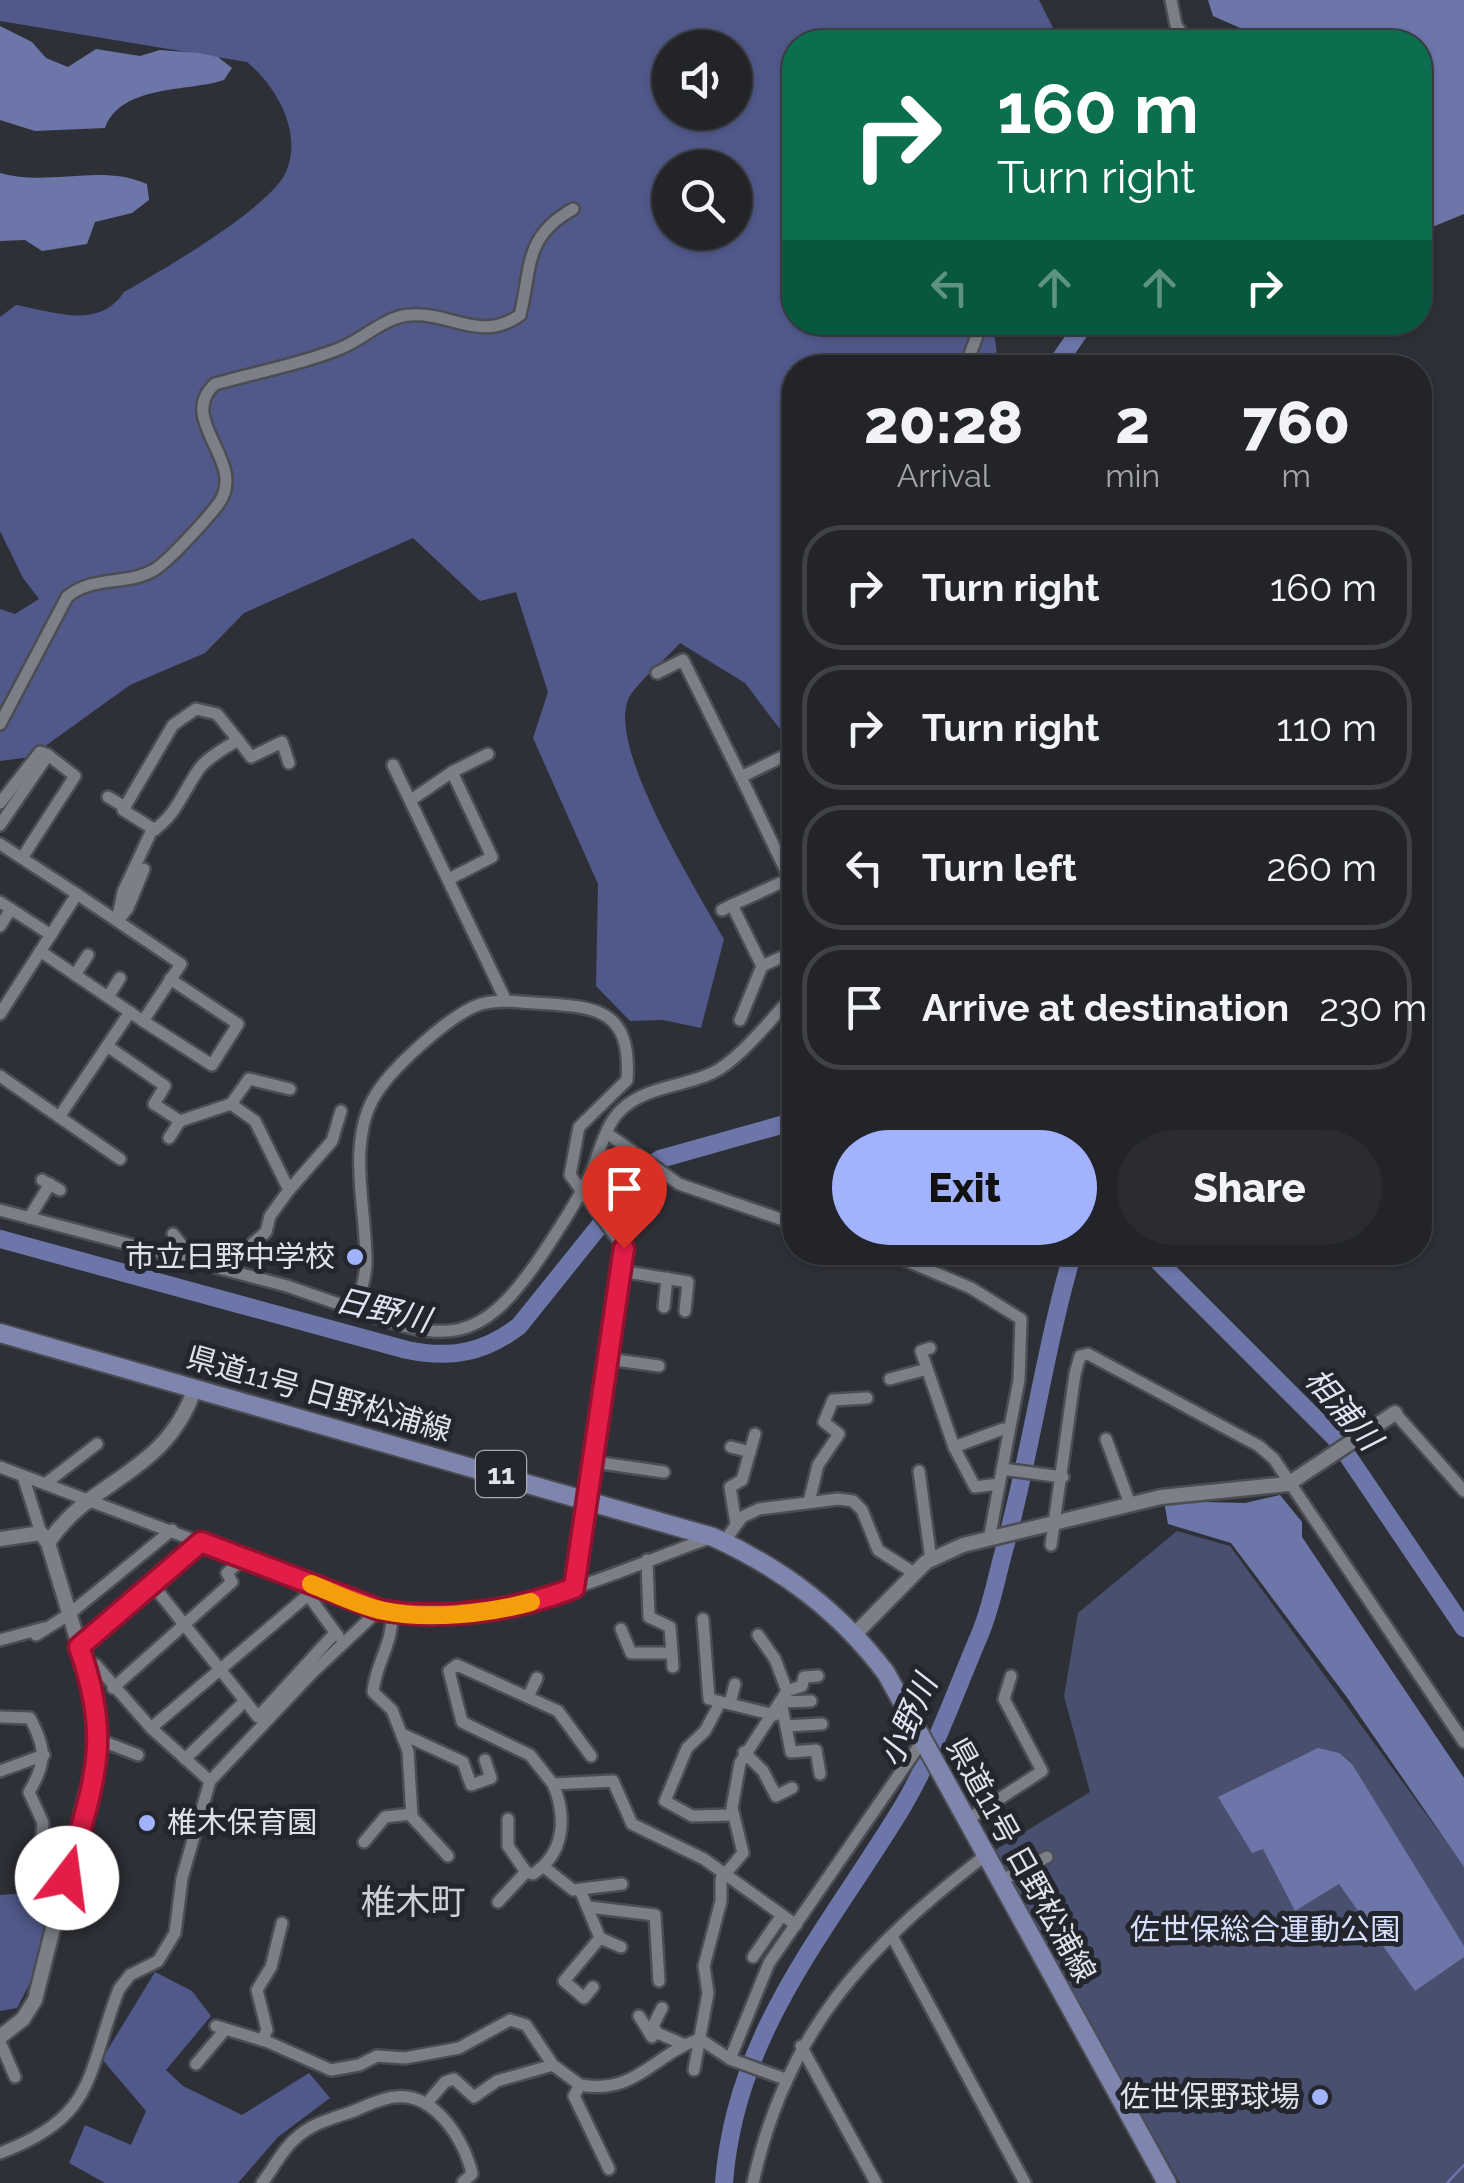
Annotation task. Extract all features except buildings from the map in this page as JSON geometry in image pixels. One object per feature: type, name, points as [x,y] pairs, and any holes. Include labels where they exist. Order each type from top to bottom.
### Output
[{"type":"main road","name":"県道11号 日野松浦線","points":[[0,1333],[587,1499],[718,1540],[792,1579],[856,1633],[886,1674],[986,1855],[1006,1878],[1167,2183]]},
{"type":"street","points":[[1172,0],[1180,30]]},
{"type":"street","points":[[0,724],[67,597],[83,584],[154,570],[220,501],[225,466],[200,411],[203,395],[216,384],[341,348],[402,316],[414,314],[478,328],[507,324],[520,315],[527,259],[557,218],[573,210]]},
{"type":"street","points":[[657,673],[683,660],[782,864]]},
{"type":"street","points":[[155,830],[122,810],[174,725],[187,713],[196,709],[217,714],[251,756],[282,742],[290,763]]},
{"type":"street","points":[[117,921],[123,892],[155,830],[175,813],[200,768],[238,740]]},
{"type":"street","points":[[0,803],[40,752],[75,776],[22,858]]},
{"type":"street","points":[[411,800],[452,772],[488,754]]},
{"type":"street","points":[[0,825],[48,756]]},
{"type":"street","points":[[741,778],[782,757]]},
{"type":"street","points":[[393,765],[506,1001]]},
{"type":"street","points":[[448,879],[492,857],[452,772]]},
{"type":"street","points":[[108,797],[124,807]]},
{"type":"street","points":[[0,844],[181,964],[142,1021]]},
{"type":"street","points":[[117,921],[128,908],[144,870]]},
{"type":"street","points":[[762,966],[727,908],[782,888]]},
{"type":"street","points":[[0,1014],[77,894]]},
{"type":"street","points":[[0,926],[6,905],[51,935]]},
{"type":"street","points":[[40,951],[212,1065],[238,1024],[170,980]]},
{"type":"street","points":[[75,975],[88,955]]},
{"type":"street","points":[[740,1020],[762,966],[782,958]]},
{"type":"street","points":[[108,997],[120,978]]},
{"type":"street","points":[[356,1310],[366,1269],[362,1128],[372,1100],[388,1076],[446,1026],[480,1004],[586,1004],[614,1021],[624,1041],[627,1080],[579,1127],[570,1174],[624,1248],[574,1588]]},
{"type":"street","points":[[0,1210],[223,1270],[421,1331],[462,1329],[482,1322],[516,1292],[584,1198],[611,1122],[624,1107],[641,1096],[724,1065],[782,1007]]},
{"type":"street","points":[[59,1117],[130,1012]]},
{"type":"street","points":[[107,1046],[165,1086],[154,1104],[180,1121]]},
{"type":"street","points":[[0,1076],[120,1159]]},
{"type":"street","points":[[169,1138],[180,1121],[231,1104],[249,1079],[290,1089]]},
{"type":"street","points":[[231,1104],[255,1121],[290,1190]]},
{"type":"street","points":[[223,1270],[266,1232],[270,1216],[332,1141],[341,1111]]},
{"type":"street","points":[[608,1134],[679,1184],[782,1220]]},
{"type":"street","points":[[30,1218],[50,1185]]},
{"type":"street","points":[[173,1234],[195,1262]]},
{"type":"street","points":[[917,1265],[971,1288],[1021,1320],[1019,1380],[992,1539]]},
{"type":"street","points":[[621,1271],[690,1285],[685,1311]]},
{"type":"street","points":[[664,1308],[668,1278]]},
{"type":"street","points":[[930,1348],[922,1351],[926,1370],[954,1447],[975,1487],[999,1484]]},
{"type":"street","points":[[1052,1546],[1075,1374],[1080,1356],[1088,1354],[1259,1446],[1274,1460],[1464,1742]]},
{"type":"street","points":[[608,1359],[659,1366]]},
{"type":"street","points":[[890,1379],[926,1370]]},
{"type":"street","points":[[0,1539],[44,1538],[90,1503],[173,1437],[196,1388]]},
{"type":"street","points":[[809,1502],[818,1465],[837,1442],[837,1428],[824,1422],[833,1400],[867,1398]]},
{"type":"street","points":[[856,1633],[931,1560],[992,1539],[1130,1504],[1291,1482],[1390,1416],[1464,1491]]},
{"type":"street","points":[[954,1447],[1003,1429],[1009,1432]]},
{"type":"street","points":[[736,1524],[730,1488],[742,1480],[755,1434]]},
{"type":"street","points":[[1106,1439],[1130,1504]]},
{"type":"street","points":[[45,1484],[97,1444]]},
{"type":"street","points":[[731,1448],[750,1452]]},
{"type":"street","points":[[594,1462],[664,1472]]},
{"type":"street","points":[[0,1467],[386,1611],[507,1608],[718,1540],[759,1509],[809,1502],[853,1502],[868,1522],[878,1550],[914,1573]]},
{"type":"street","points":[[1002,1470],[1062,1477]]},
{"type":"street","points":[[919,1471],[931,1560]]},
{"type":"street","points":[[15,2077],[0,2040],[23,2019],[35,2000],[100,1740],[96,1702],[82,1654],[23,1476]]},
{"type":"street","points":[[720,1482],[736,1484]]},
{"type":"street","points":[[36,1635],[68,1616],[172,1530]]},
{"type":"street","points":[[82,1654],[201,1542]]},
{"type":"street","points":[[113,1688],[232,1582],[227,1573],[244,1558]]},
{"type":"street","points":[[648,1560],[648,1617],[670,1627],[672,1667]]},
{"type":"street","points":[[298,1579],[340,1638]]},
{"type":"street","points":[[152,1584],[258,1716],[340,1638],[386,1611]]},
{"type":"street","points":[[152,1728],[308,1596]]},
{"type":"street","points":[[386,1611],[392,1638],[375,1670],[373,1692],[392,1710],[402,1734],[413,1784],[412,1814],[448,1856]]},
{"type":"street","points":[[703,1620],[708,1700],[775,1715]]},
{"type":"street","points":[[0,1640],[52,1626]]},
{"type":"street","points":[[622,1629],[632,1653],[672,1652]]},
{"type":"street","points":[[758,1636],[775,1659],[791,1752],[816,1750],[820,1774]]},
{"type":"street","points":[[0,2153],[56,2126],[80,2103],[119,1989],[130,1975],[158,1961],[175,1933],[182,1878],[210,1781],[340,1638]]},
{"type":"street","points":[[82,1654],[152,1728],[210,1781]]},
{"type":"street","points":[[508,1819],[508,1846],[526,1872],[533,1874],[544,1867],[559,1842],[563,1824],[553,1784],[530,1755],[462,1722],[448,1671],[457,1665],[558,1711],[590,1749]]},
{"type":"street","points":[[694,2070],[708,1993],[704,1966],[726,1875],[743,1853],[733,1815],[744,1752],[775,1715],[784,1696],[802,1686],[804,1677],[818,1676]]},
{"type":"street","points":[[966,1820],[1042,1771],[1004,1699],[1012,1676]]},
{"type":"street","points":[[528,1697],[536,1678]]},
{"type":"street","points":[[733,1815],[692,1816],[666,1801],[687,1748],[705,1731],[735,1684]]},
{"type":"street","points":[[770,1690],[810,1700]]},
{"type":"street","points":[[185,1758],[245,1701]]},
{"type":"street","points":[[0,1717],[30,1718],[45,1745],[43,1769],[29,1792],[43,1823],[36,1903],[58,1912]]},
{"type":"street","points":[[786,1726],[822,1724]]},
{"type":"street","points":[[402,1734],[463,1762],[466,1786],[490,1778],[486,1760]]},
{"type":"street","points":[[100,1740],[138,1755]]},
{"type":"street","points":[[732,2060],[769,1963],[923,1740]]},
{"type":"street","points":[[744,1752],[762,1771],[776,1796],[792,1788]]},
{"type":"street","points":[[0,1771],[44,1755]]},
{"type":"street","points":[[553,1784],[613,1781],[632,1824],[660,1835],[726,1875],[796,1925]]},
{"type":"street","points":[[364,1842],[385,1817],[412,1814]]},
{"type":"street","points":[[752,2183],[782,2078],[827,2007],[934,1894],[986,1855]]},
{"type":"street","points":[[1006,1878],[1047,1858]]},
{"type":"street","points":[[544,1867],[580,1890],[600,1938],[621,1947]]},
{"type":"street","points":[[498,1902],[526,1872]]},
{"type":"street","points":[[66,1884],[103,1903]]},
{"type":"street","points":[[580,1890],[622,1884]]},
{"type":"street","points":[[589,1907],[655,1915],[659,1981]]},
{"type":"street","points":[[753,1958],[782,1915]]},
{"type":"street","points":[[262,2040],[267,2030],[256,1990],[271,1967],[282,1923]]},
{"type":"street","points":[[892,1936],[1025,2183]]},
{"type":"street","points":[[593,1988],[584,1998],[564,1981],[600,1938]]},
{"type":"street","points":[[662,2008],[653,2026],[657,2033],[681,2046]]},
{"type":"street","points":[[638,2016],[652,2039],[681,2046]]},
{"type":"street","points":[[196,2064],[220,2029],[262,2040],[332,2070],[359,2065],[377,2056],[404,2058],[459,2048],[510,2020],[526,2025],[553,2065],[580,2085],[616,2087],[658,2066],[681,2046],[700,2039]]},
{"type":"street","points":[[700,2039],[732,2060],[782,2078]]},
{"type":"street","points":[[800,2046],[876,2183]]},
{"type":"street","points":[[426,2104],[445,2082],[454,2079],[474,2096],[497,2081],[553,2065]]},
{"type":"street","points":[[580,2085],[574,2096],[610,2169]]},
{"type":"street","points":[[262,2183],[290,2142],[312,2125],[396,2097],[426,2104],[450,2127],[472,2174],[463,2182]]},
{"type":"green space","name":"佐世保総合運動公園","points":[[1177,1531],[1230,1546],[1464,1866],[1464,2183],[1180,2183],[992,1852],[1090,1792],[1064,1696],[1078,1613]]},
{"type":"shaded area","points":[[0,0],[1039,0],[1054,30],[782,30],[782,335],[994,335],[997,355],[782,355],[782,732],[745,683],[680,643],[628,700],[625,723],[643,785],[724,939],[701,1028],[663,1020],[630,1021],[596,986],[598,884],[533,738],[548,692],[516,592],[480,601],[413,538],[244,613],[205,653],[130,685],[30,757],[0,761],[0,609],[15,614],[39,599],[23,578],[0,531],[0,317],[16,305],[75,315],[102,311],[124,292],[213,238],[276,187],[290,157],[289,127],[277,98],[247,62],[0,21]]},
{"type":"shaded area","points":[[1208,0],[1464,0],[1464,214],[1432,227],[1432,30],[1245,30],[1213,16]]},
{"type":"shaded area","points":[[0,26],[32,42],[46,58],[68,67],[96,49],[140,56],[160,50],[199,53],[218,57],[232,68],[224,80],[157,92],[125,104],[105,128],[35,131],[0,120]]},
{"type":"shaded area","points":[[0,173],[37,178],[129,178],[147,184],[149,200],[132,213],[95,222],[87,244],[42,251],[25,240],[0,241]]},
{"type":"shaded area","points":[[1280,1495],[1302,1522],[1302,1537],[1464,1778],[1464,1867],[1346,1696],[1231,1543],[1168,1524],[1164,1501],[1245,1503]]},
{"type":"shaded area","points":[[1318,1748],[1339,1753],[1352,1764],[1464,1946],[1464,1957],[1415,1991],[1339,1884],[1295,1911],[1263,1849],[1252,1853],[1218,1797]]},
{"type":"shaded area","points":[[27,1893],[28,1909],[42,1917],[47,1950],[17,2008],[0,2011],[0,1895]]},
{"type":"shaded area","points":[[155,1972],[192,1991],[211,2016],[166,2070],[183,2086],[242,2115],[309,2073],[330,2098],[278,2137],[238,2183],[105,2183],[69,2163],[85,2125],[131,2145],[146,2111],[102,2059]]},
{"type":"waterway","name":"相浦川","points":[[1063,355],[1077,335]]},
{"type":"waterway","name":"日野川","points":[[0,1239],[407,1350],[466,1352],[519,1326],[646,1168],[660,1159],[782,1125]]},
{"type":"waterway","name":"小野川","points":[[724,2183],[732,2129],[746,2078],[766,2030],[789,1984],[914,1786],[984,1624],[1013,1516],[1070,1265]]},
{"type":"waterway","name":"相浦川","points":[[1162,1265],[1337,1440],[1464,1628]]},
{"type":"waterway","points":[[1447,2183],[1464,2165]]},
{"type":"slow traffic","points":[[311,1584],[380,1610],[404,1614],[507,1608],[531,1602]]},
{"type":"place","name":"市立日野中学校","points":[[355,1257]]},
{"type":"place","name":"椎木保育園","points":[[147,1823]]},
{"type":"place","name":"佐世保野球場","points":[[1320,2097]]},
{"type":"district","name":"椎木町","points":[[413,1902]]},
{"type":"route","points":[[67,1878],[100,1744],[96,1702],[79,1647],[201,1542],[380,1610],[404,1614],[507,1608],[574,1588],[624,1248]]}]
